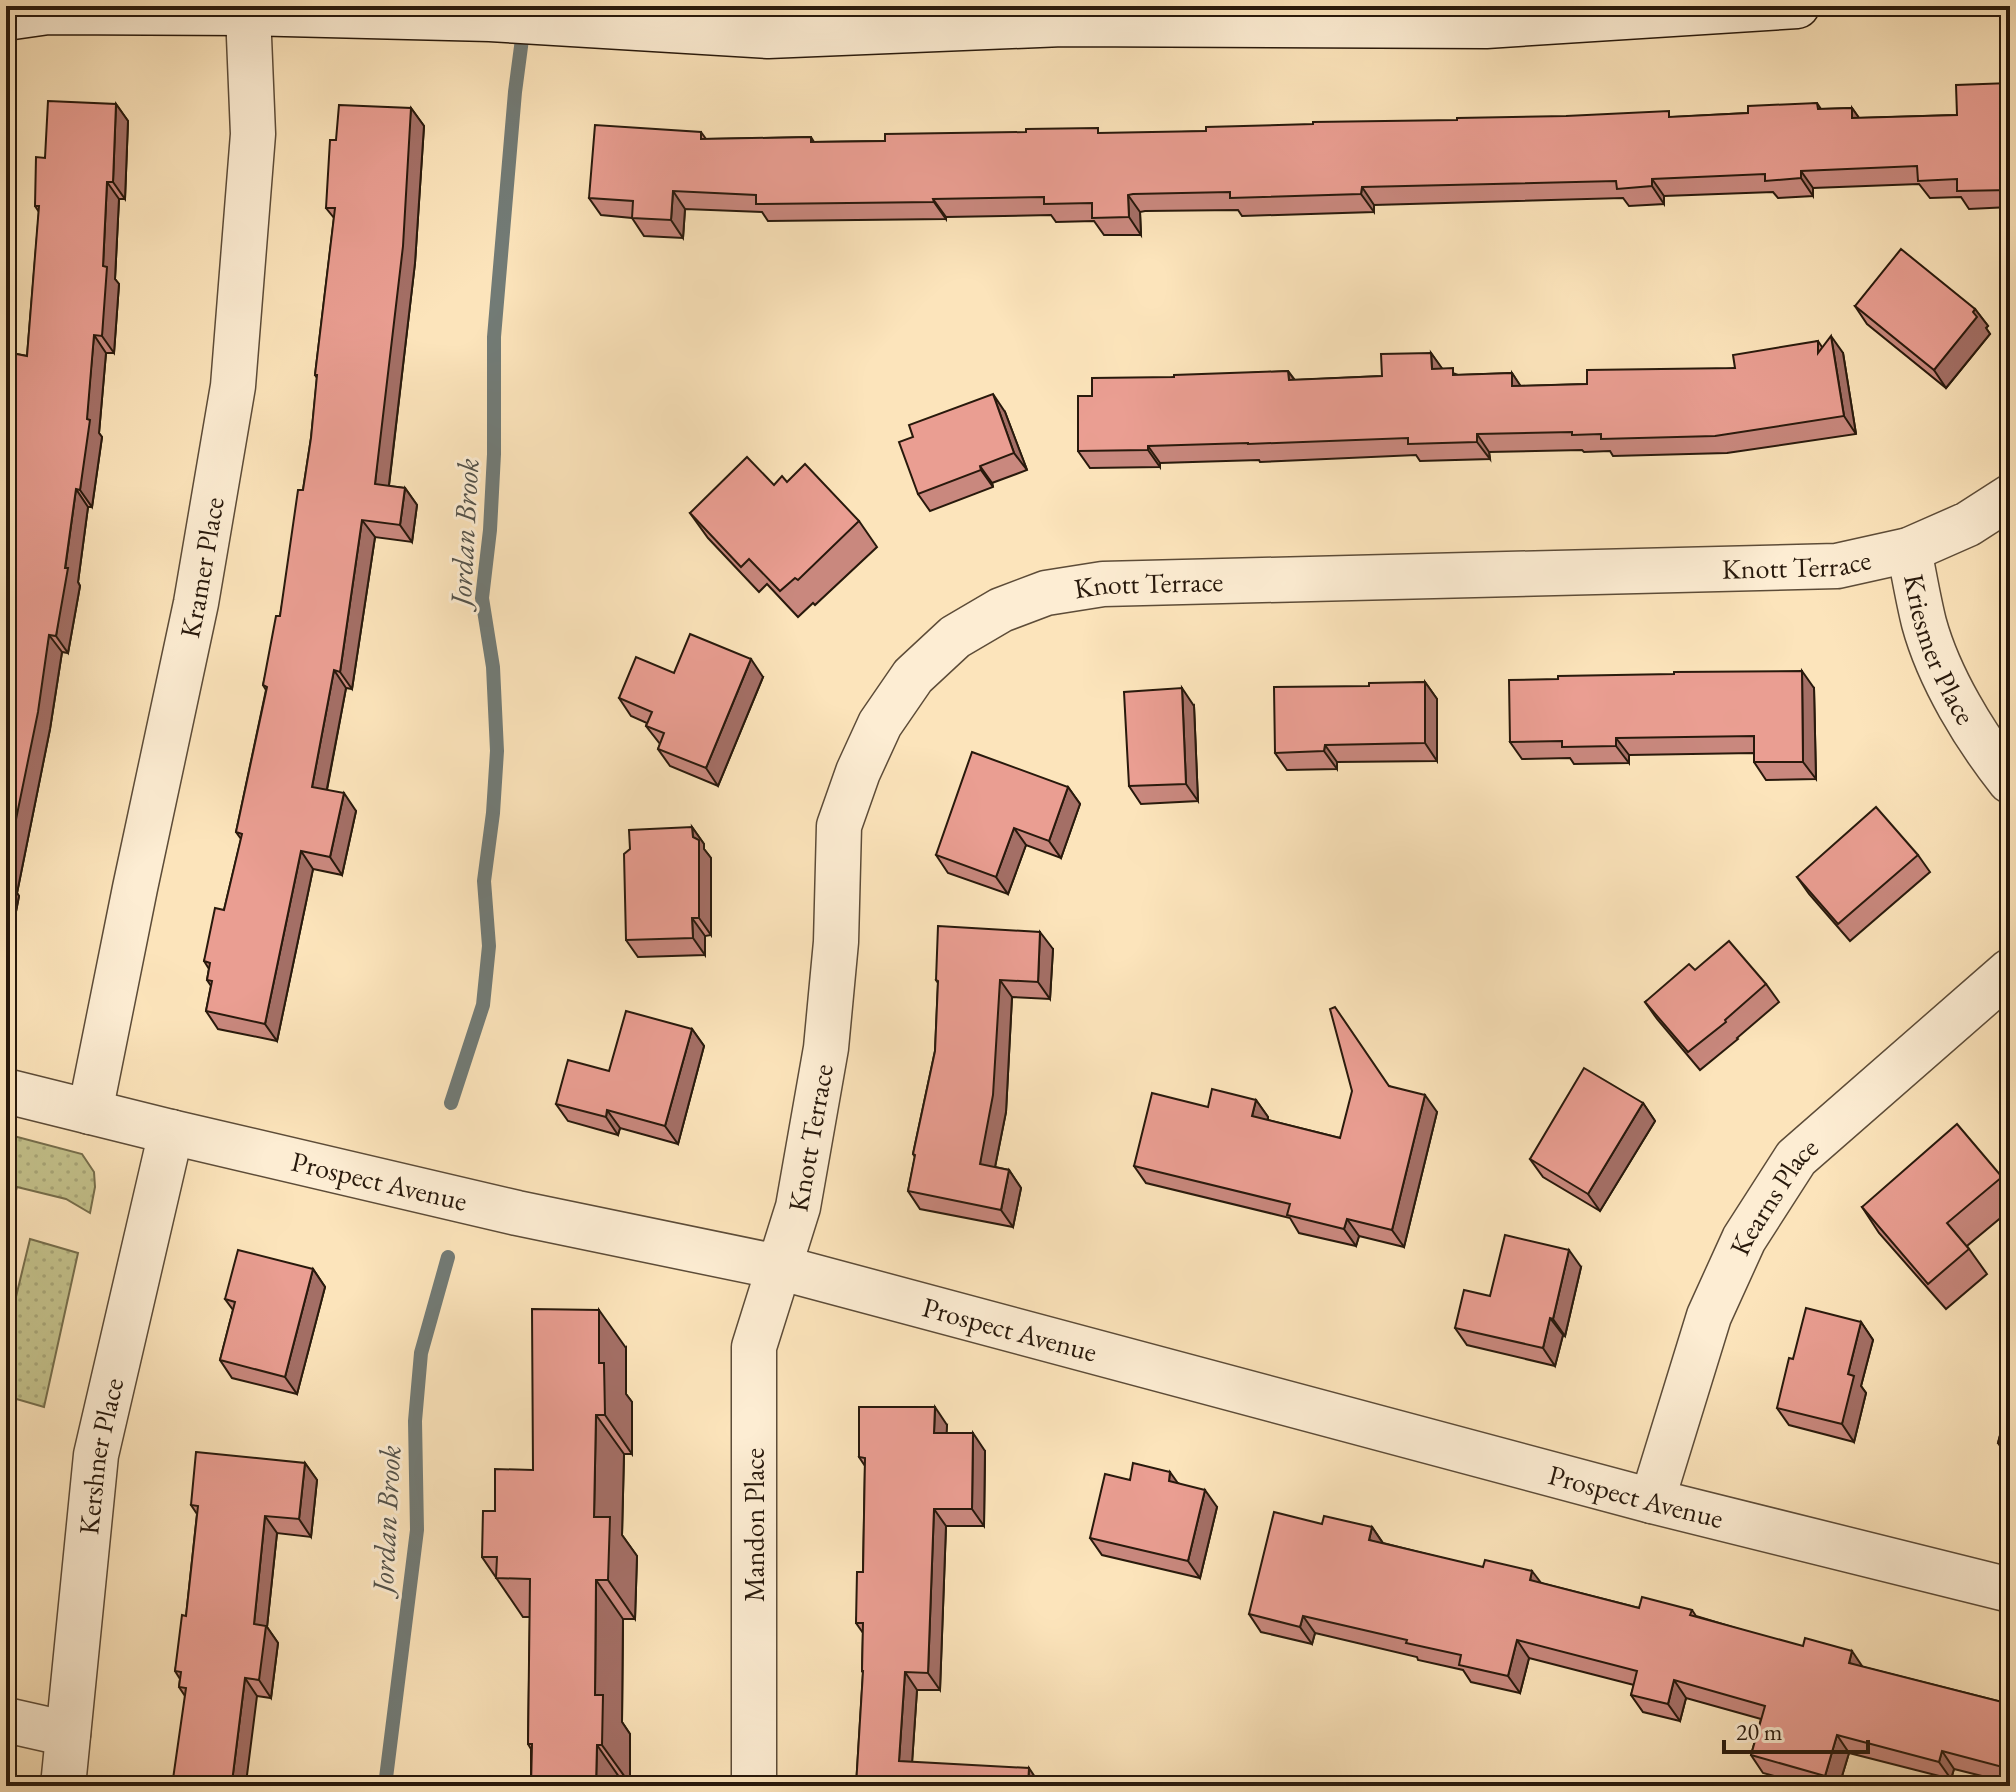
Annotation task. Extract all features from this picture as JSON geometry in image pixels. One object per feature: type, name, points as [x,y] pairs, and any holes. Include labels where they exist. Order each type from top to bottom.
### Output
[{"type":"street","points":[[6,18],[48,12],[248,13],[490,19],[768,36],[1063,15],[1486,26],[1797,6]]},
{"type":"street","name":"Kramer Place","points":[[90,1112],[196,603],[233,386],[253,134],[248,13]]},
{"type":"street","name":"Knott Terrace","points":[[778,1267],[798,1207],[826,1048],[836,942],[839,826],[858,772],[880,724],[913,676],[955,637],[1001,610],[1046,593],[1103,584],[1837,566],[1909,550],[1968,524],[2010,497]]},
{"type":"street","name":"Kriesmer Place","points":[[1909,550],[1924,625],[1948,686],[1987,752],[2010,781]]},
{"type":"street","name":"Kearns Place","points":[[1652,1501],[1709,1316],[1744,1239],[1796,1158],[2010,971]]},
{"type":"street","name":"Prospect Avenue","points":[[6,1091],[517,1213],[778,1267],[1652,1501],[2010,1590]]},
{"type":"street","name":"Kershner Place","points":[[63,1786],[96,1455],[171,1132]]},
{"type":"street","name":"Mandon Place","points":[[754,1786],[754,1347],[778,1267]]},
{"type":"street","points":[[6,1720],[68,1734]]},
{"type":"shaded area","points":[[6,1134],[82,1154],[94,1172],[95,1187],[90,1213],[66,1199],[17,1187],[11,1208],[6,1207]]},
{"type":"shaded area","points":[[30,1239],[78,1253],[44,1407],[6,1396],[6,1325]]},
{"type":"building","points":[[2010,83],[2010,190],[1957,191],[1957,179],[1918,181],[1917,166],[1801,171],[1801,178],[1765,181],[1765,174],[1652,179],[1652,186],[1617,189],[1616,181],[1362,187],[1361,194],[1230,198],[1230,192],[1133,194],[1128,195],[1129,217],[1092,218],[1092,203],[1044,204],[1044,197],[756,204],[756,195],[673,191],[671,220],[632,218],[633,201],[589,198],[595,125],[701,132],[701,139],[811,137],[811,142],[885,141],[885,134],[1026,132],[1026,129],[1098,128],[1098,133],[1206,131],[1206,127],[1313,122],[1457,120],[1669,111],[1669,117],[1748,113],[1748,106],[1817,103],[1818,109],[1852,108],[1852,118],[1957,115],[1956,85]]},
{"type":"building","points":[[48,101],[116,104],[113,182],[107,182],[103,266],[107,267],[102,336],[94,335],[87,419],[90,420],[80,490],[76,489],[65,568],[68,568],[56,636],[49,635],[38,712],[6,868],[6,532],[13,481],[6,480],[6,352],[27,356],[39,206],[35,206],[36,157],[45,158]]},
{"type":"building","points":[[339,105],[411,108],[403,246],[375,484],[405,488],[400,525],[362,520],[340,672],[334,670],[312,787],[344,793],[330,857],[301,851],[265,1024],[206,1011],[212,981],[207,980],[210,963],[204,961],[215,908],[224,910],[242,834],[236,832],[267,687],[263,685],[276,616],[280,616],[298,490],[303,490],[335,208],[326,208],[330,140],[336,140]]},
{"type":"building","points":[[1901,249],[1975,309],[1973,312],[1977,317],[1934,370],[1855,306]]},
{"type":"building","points":[[1831,336],[1844,416],[1715,436],[1601,439],[1601,434],[1572,435],[1572,432],[1477,434],[1477,442],[1408,444],[1408,438],[1078,451],[1078,396],[1092,396],[1092,378],[1288,371],[1289,380],[1382,376],[1381,354],[1431,353],[1432,369],[1453,368],[1453,375],[1512,373],[1512,386],[1587,384],[1587,370],[1735,368],[1733,355],[1818,341],[1818,353]]},
{"type":"building","points":[[993,394],[1014,453],[980,466],[981,470],[918,494],[899,442],[913,437],[909,425]]},
{"type":"building","points":[[747,457],[774,485],[782,476],[787,482],[805,464],[859,521],[798,580],[795,578],[780,591],[749,559],[741,567],[690,513]]},
{"type":"building","points":[[690,634],[751,659],[706,768],[658,749],[664,733],[646,726],[652,712],[619,698],[636,657],[674,673]]},
{"type":"building","points":[[1802,671],[1803,762],[1754,762],[1754,736],[1616,738],[1616,746],[1562,747],[1562,741],[1510,742],[1509,680],[1674,672]]},
{"type":"building","points":[[1425,682],[1425,743],[1325,745],[1324,751],[1275,753],[1274,687]]},
{"type":"building","points":[[1182,688],[1186,784],[1129,786],[1124,692]]},
{"type":"building","points":[[972,752],[1068,787],[1049,841],[1014,828],[996,877],[936,855]]},
{"type":"building","points":[[1876,807],[1918,855],[1838,924],[1797,877]]},
{"type":"building","points":[[692,827],[693,837],[699,840],[699,918],[692,918],[693,938],[626,940],[624,854],[630,849],[629,830]]},
{"type":"building","points":[[938,926],[1040,932],[1038,982],[1000,980],[993,1095],[980,1164],[1009,1170],[1001,1210],[908,1191],[935,1051]]},
{"type":"building","points":[[1729,941],[1766,984],[1688,1052],[1645,1002],[1689,964],[1695,970]]},
{"type":"building","points":[[1335,1007],[1389,1086],[1425,1095],[1392,1230],[1347,1219],[1344,1229],[1287,1215],[1290,1204],[1134,1166],[1152,1093],[1208,1107],[1212,1089],[1256,1100],[1252,1116],[1340,1138],[1352,1091],[1330,1009]]},
{"type":"building","points":[[626,1011],[692,1029],[665,1126],[607,1110],[606,1117],[556,1104],[568,1060],[609,1071]]},
{"type":"building","points":[[1584,1068],[1643,1103],[1588,1194],[1530,1159]]},
{"type":"building","points":[[1957,1124],[2002,1177],[1947,1223],[1969,1249],[1928,1284],[1862,1207]]},
{"type":"building","points":[[1505,1235],[1569,1250],[1543,1348],[1455,1328],[1464,1290],[1490,1296]]},
{"type":"building","points":[[238,1250],[313,1269],[285,1377],[220,1360],[235,1302],[225,1299]]},
{"type":"building","points":[[1806,1308],[1861,1322],[1848,1374],[1854,1376],[1842,1424],[1777,1408],[1789,1358],[1793,1359]]},
{"type":"building","points":[[532,1309],[599,1310],[599,1363],[604,1363],[605,1415],[596,1415],[594,1517],[610,1517],[608,1580],[596,1580],[595,1695],[603,1695],[602,1745],[597,1745],[596,1786],[531,1786],[532,1744],[528,1744],[530,1579],[496,1578],[497,1557],[482,1557],[483,1511],[495,1511],[495,1469],[533,1470]]},
{"type":"building","points":[[2010,1397],[2010,1446],[1998,1443]]},
{"type":"building","points":[[859,1407],[935,1407],[934,1433],[973,1433],[972,1509],[934,1509],[928,1673],[905,1672],[899,1761],[1029,1768],[1028,1786],[856,1786],[863,1671],[863,1623],[856,1623],[857,1572],[863,1572],[865,1458],[859,1457]]},
{"type":"building","points":[[196,1452],[305,1463],[299,1519],[265,1516],[254,1624],[266,1626],[259,1680],[245,1678],[232,1782],[246,1783],[245,1786],[172,1786],[186,1688],[179,1687],[181,1672],[175,1671],[182,1615],[186,1616],[198,1506],[191,1505]]},
{"type":"building","points":[[1133,1463],[1170,1472],[1169,1481],[1205,1490],[1188,1561],[1090,1538],[1105,1474],[1130,1480]]},
{"type":"building","points":[[1274,1512],[1322,1524],[1324,1516],[1372,1527],[1369,1540],[1483,1567],[1485,1560],[1532,1571],[1530,1580],[1639,1608],[1642,1597],[1692,1610],[1690,1615],[1803,1646],[1805,1638],[1852,1651],[1849,1663],[2010,1704],[2010,1769],[1942,1751],[1939,1762],[1837,1735],[1825,1776],[1751,1755],[1765,1706],[1674,1680],[1668,1704],[1631,1695],[1637,1671],[1517,1640],[1508,1676],[1459,1665],[1461,1655],[1406,1643],[1407,1640],[1303,1616],[1300,1627],[1249,1614]]},
{"type":"waterway","name":"Jordan Brook","points":[[451,1103],[483,1005],[489,946],[484,881],[497,751],[493,667],[482,598],[494,454],[494,337],[515,92],[524,24]]},
{"type":"waterway","name":"Jordan Brook","points":[[385,1786],[417,1530],[415,1421],[421,1353],[448,1257]]}]
